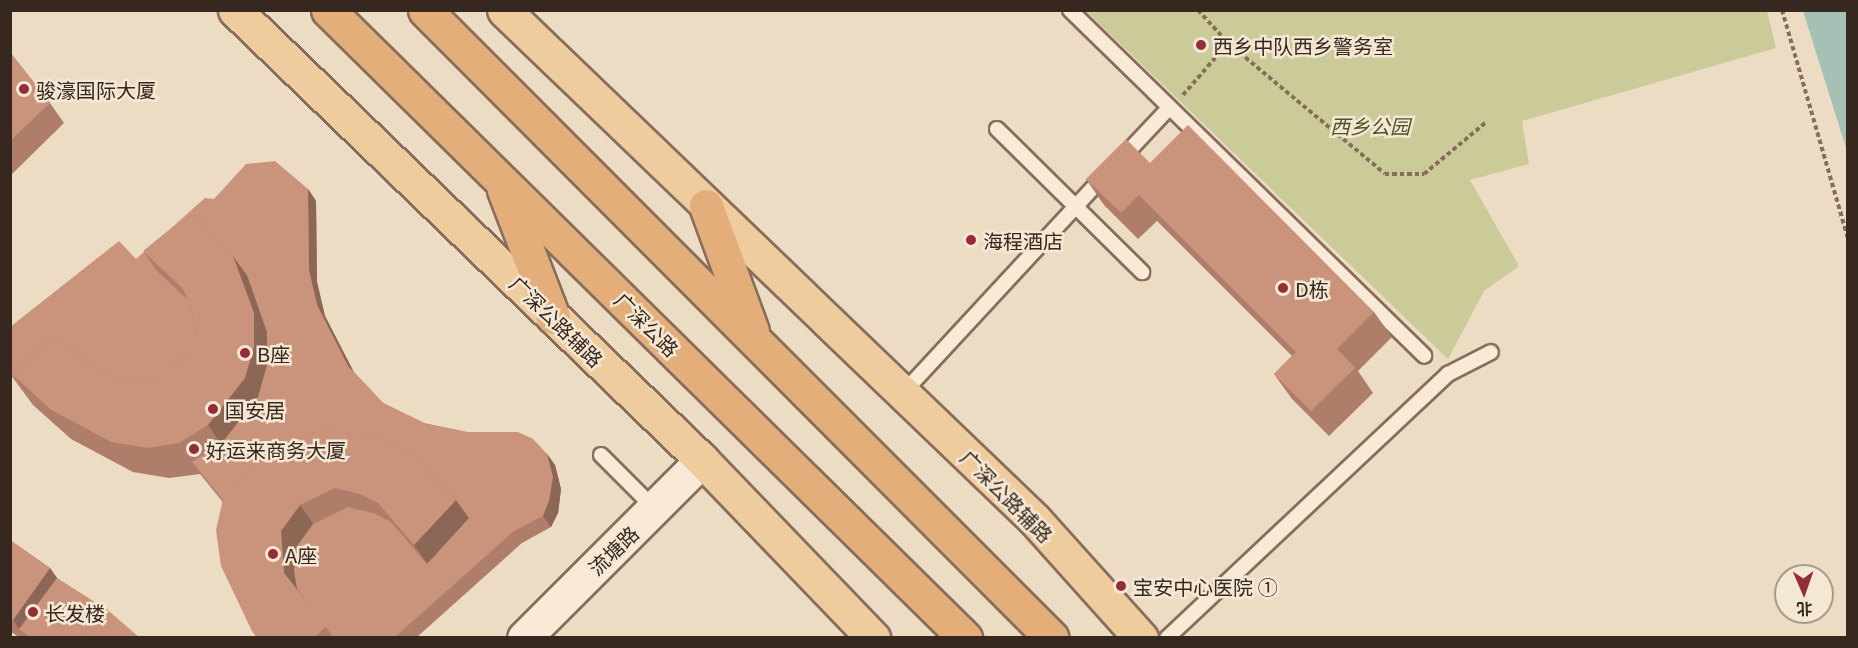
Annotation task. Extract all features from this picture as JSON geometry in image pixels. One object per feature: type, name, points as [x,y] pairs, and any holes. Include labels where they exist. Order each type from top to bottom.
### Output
[{"type":"highway","name":"广深公路","points":[[328,10],[965,638]]},
{"type":"highway","points":[[425,10],[1052,638]]},
{"type":"highway","points":[[500,180],[553,317]]},
{"type":"highway","points":[[706,206],[756,342]]},
{"type":"main road","name":"广深公路辅路","points":[[235,10],[702,460],[873,638]]},
{"type":"main road","name":"广深公路辅路","points":[[504,10],[1035,520],[1141,638]]},
{"type":"main road","name":"流塘路","points":[[524,638],[702,460]]},
{"type":"lane","points":[[1070,10],[1424,356]]},
{"type":"lane","points":[[902,394],[1075,206],[1169,108]]},
{"type":"lane","points":[[998,129],[1142,272]]},
{"type":"lane","points":[[1167,638],[1448,374],[1491,352]]},
{"type":"lane","points":[[601,455],[655,509]]},
{"type":"path","points":[[1198,10],[1228,43],[1385,174],[1424,174],[1485,123]]},
{"type":"path","points":[[1782,10],[1848,239]]},
{"type":"path","points":[[1169,108],[1228,43]]},
{"type":"green space","name":"西乡公园","points":[[1086,11],[1767,11],[1776,48],[1522,121],[1529,164],[1470,180],[1519,266],[1484,291],[1448,359]]},
{"type":"shaded area","points":[[1803,11],[1847,11],[1847,151]]},
{"type":"building","points":[[10,52],[50,103],[10,141]]},
{"type":"building","name":"D栋","points":[[1188,125],[1374,312],[1337,349],[1355,368],[1311,411],[1274,374],[1296,352],[1139,195],[1121,213],[1086,179],[1126,139],[1150,163]]},
{"type":"building","points":[[275,161],[308,189],[309,270],[317,305],[348,366],[383,403],[424,423],[468,432],[518,432],[533,439],[547,454],[553,477],[549,501],[543,516],[514,531],[394,638],[334,638],[297,589],[294,571],[295,549],[313,524],[348,507],[373,513],[391,522],[427,564],[469,518],[456,500],[413,455],[390,441],[323,429],[267,450],[223,500],[192,462],[221,444],[258,397],[267,365],[267,332],[247,275],[233,256],[191,212],[172,227],[205,198],[214,199],[246,164]]},
{"type":"building","points":[[191,212],[233,256],[254,313],[254,347],[245,378],[208,425],[179,443],[148,448],[111,442],[50,409],[12,374],[56,334],[91,367],[129,382],[150,383],[189,352],[196,332],[191,307],[183,289],[143,251]]},
{"type":"building","points":[[119,241],[136,259],[144,252],[156,270],[188,300],[196,332],[189,352],[150,383],[129,382],[91,367],[56,334],[12,374],[25,393],[10,373],[10,327]]},
{"type":"building","points":[[323,429],[390,441],[413,455],[456,500],[414,545],[378,503],[360,494],[335,488],[300,505],[281,531],[284,573],[326,626],[314,638],[258,638],[251,629],[221,566],[216,530],[223,499],[267,450]]},
{"type":"building","points":[[10,540],[50,568],[13,620],[10,618]]},
{"type":"building","points":[[57,578],[101,606],[80,638],[31,638],[19,629]]},
{"type":"building","points":[[102,605],[140,638],[80,638]]},
{"type":"place","name":"西乡中队西乡警务室","points":[[1201,45]]},
{"type":"place","name":"骏濠国际大厦","points":[[24,89]]},
{"type":"place","name":"海程酒店","points":[[971,240]]},
{"type":"place","name":"D栋","points":[[1283,288]]},
{"type":"place","name":"B座","points":[[245,353]]},
{"type":"place","name":"国安居","points":[[213,409]]},
{"type":"place","name":"好运来商务大厦","points":[[194,449]]},
{"type":"place","name":"A座","points":[[273,554]]},
{"type":"place","name":"宝安中心医院 ①","points":[[1121,586]]},
{"type":"place","name":"长发楼","points":[[33,612]]}]
